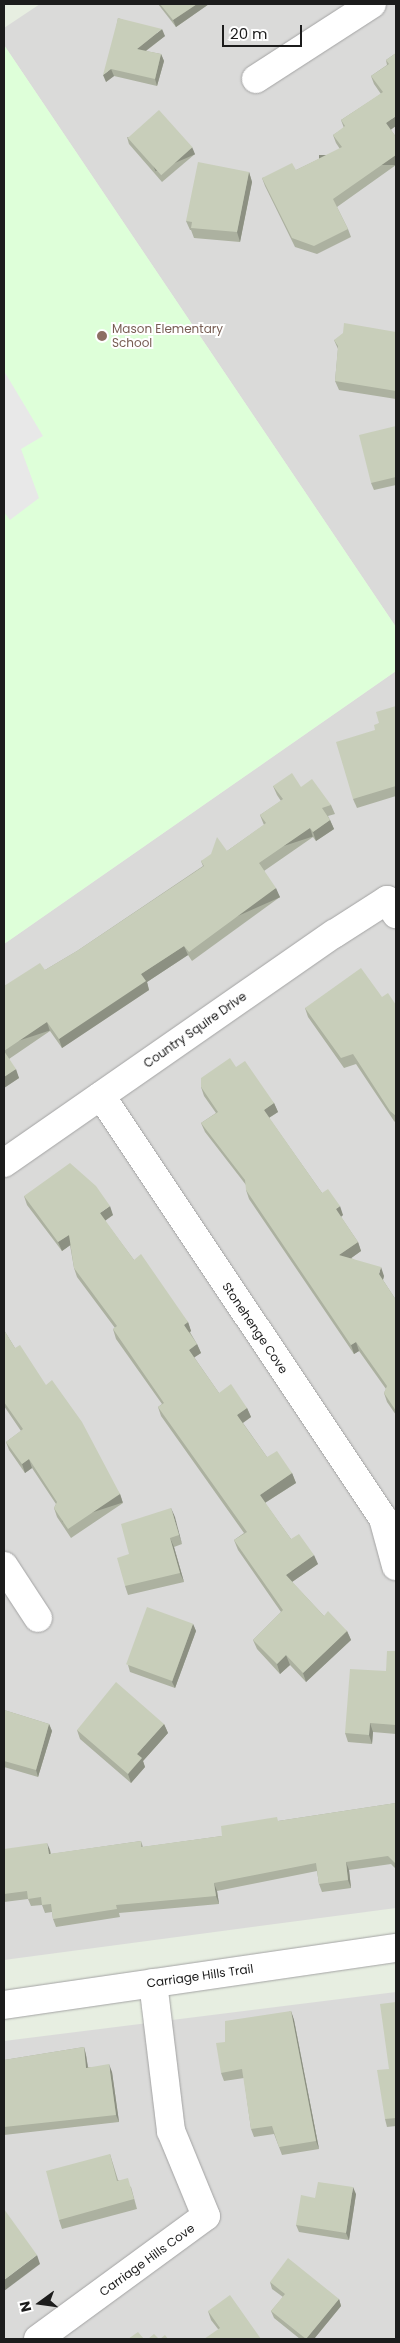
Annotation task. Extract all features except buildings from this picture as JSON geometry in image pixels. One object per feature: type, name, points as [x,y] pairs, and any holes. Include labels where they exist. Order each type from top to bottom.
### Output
[{"type":"street","points":[[256,79],[372,4]]},
{"type":"street","name":"Country Squire Drive","points":[[4,1162],[101,1096],[392,907]]},
{"type":"street","name":"Stonehenge Cove","points":[[101,1096],[382,1518],[396,1566]]},
{"type":"street","points":[[4,1566],[38,1618]]},
{"type":"street","name":"Carriage Hills Trail","points":[[4,2005],[396,1948]]},
{"type":"street","name":"Carriage Hills Cove","points":[[38,2339],[206,2216],[171,2131],[153,1983]]},
{"type":"shaded area","points":[[40,4],[396,4],[396,627],[4,45],[4,28]]},
{"type":"shaded area","name":"Mason Elementary School","points":[[4,45],[396,627],[396,671],[4,944]]},
{"type":"shaded area","points":[[4,371],[43,436],[21,449],[39,498],[10,520],[4,512]]},
{"type":"shaded area","points":[[396,671],[396,1908],[4,1960],[4,944]]},
{"type":"shaded area","points":[[396,1992],[396,2339],[4,2339],[4,2041]]},
{"type":"place","name":"Mason Elementary School","points":[[102,336]]}]
